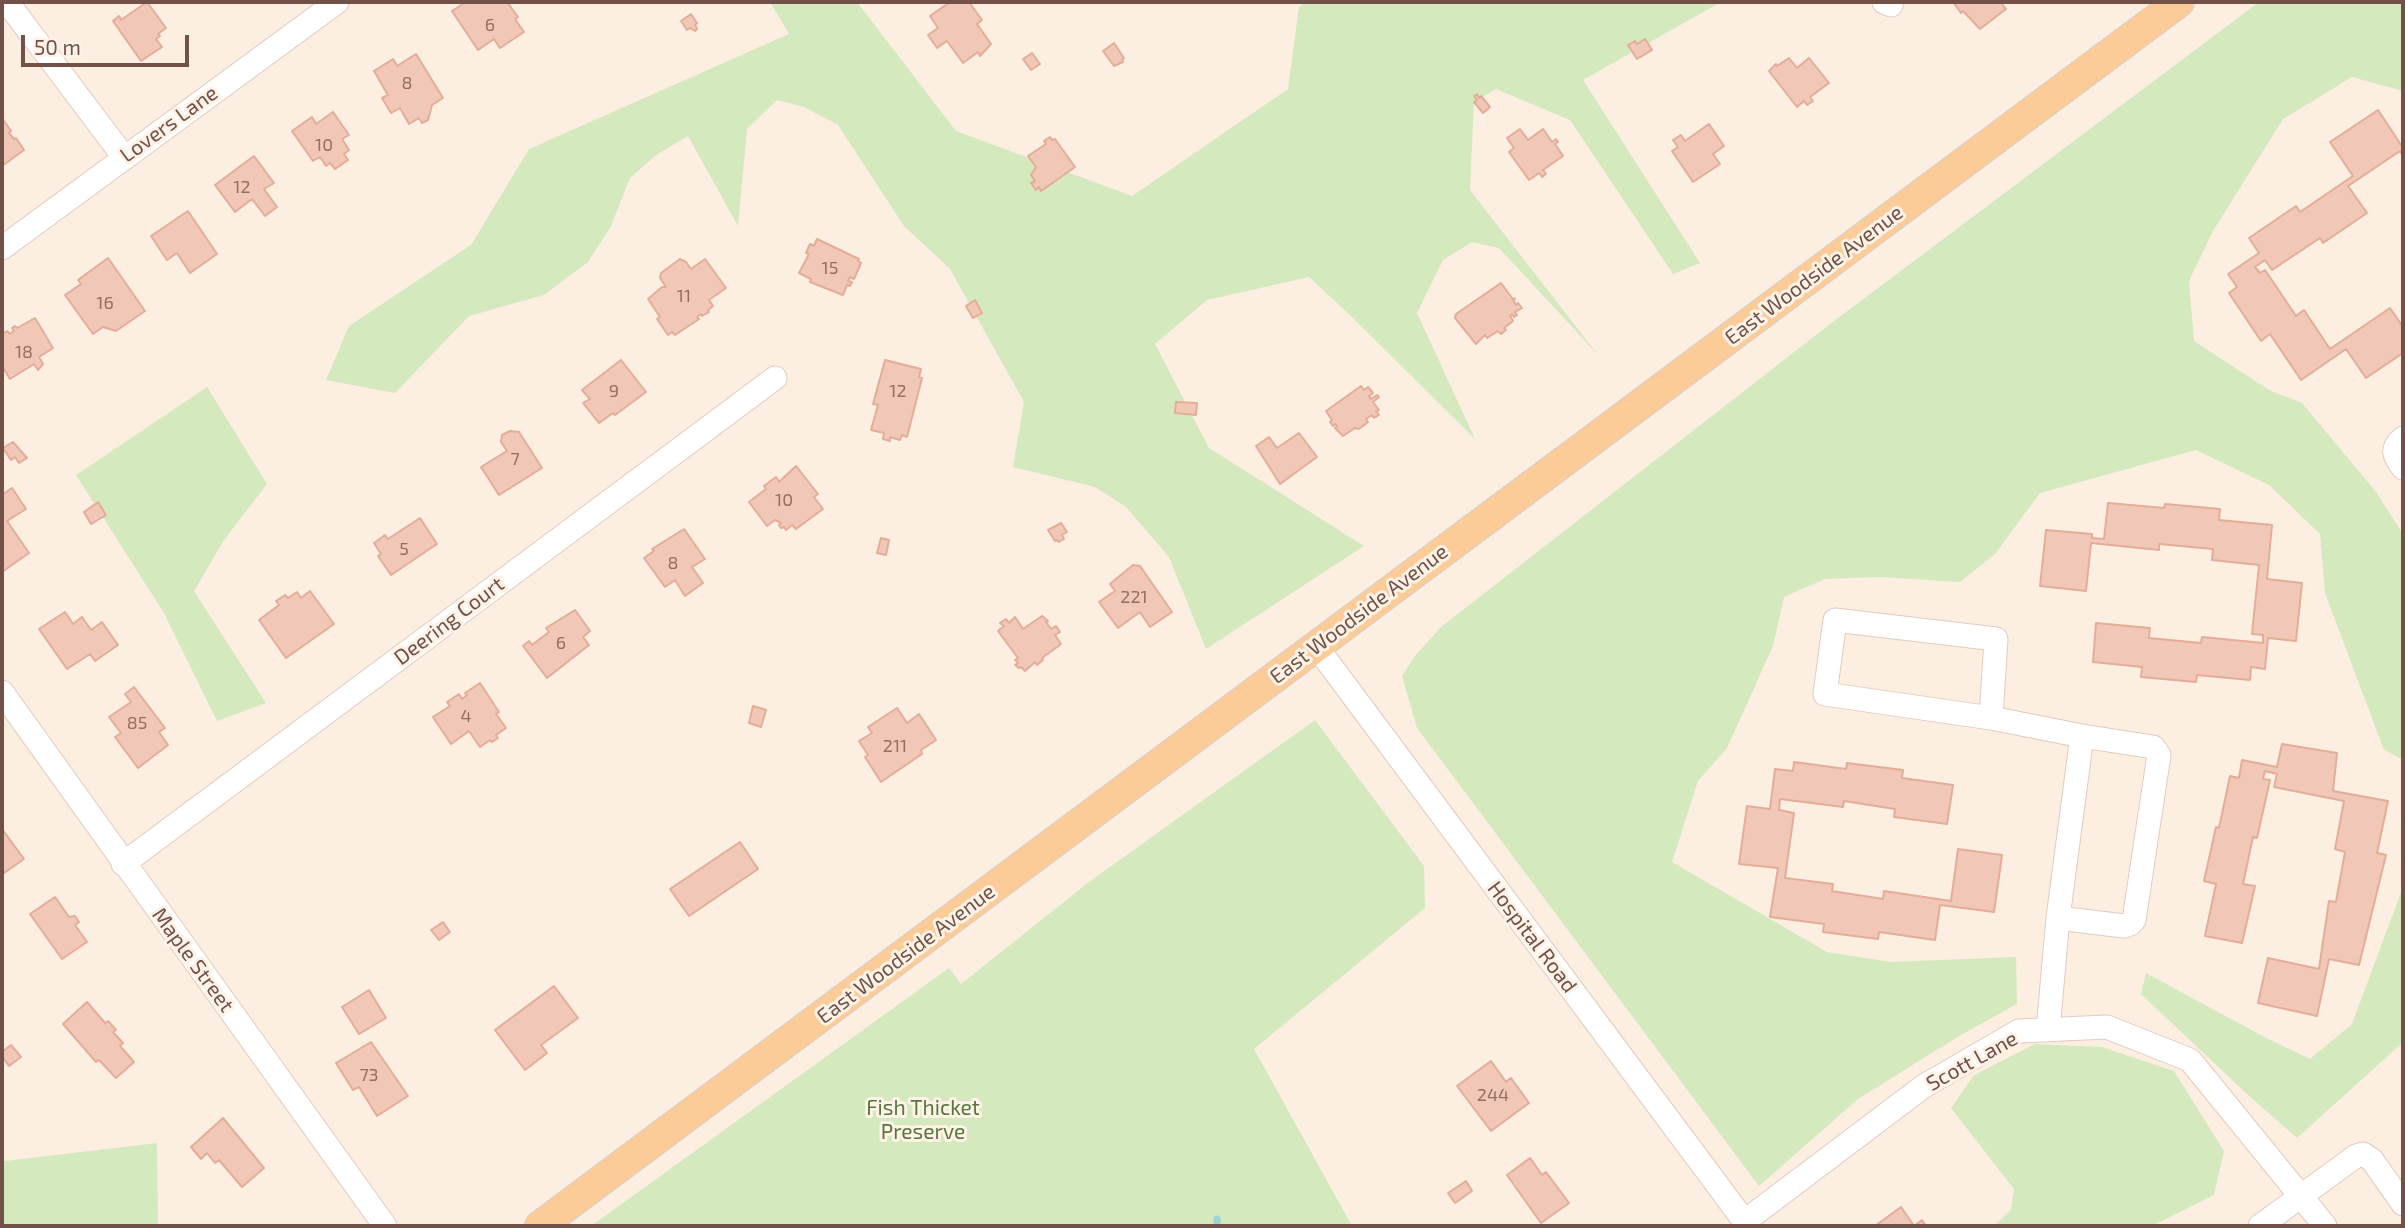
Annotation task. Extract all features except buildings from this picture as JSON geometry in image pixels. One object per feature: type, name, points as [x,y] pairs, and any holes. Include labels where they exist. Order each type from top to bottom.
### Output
[{"type":"main road","name":"East Woodside Avenue","points":[[540,1226],[2179,2]]},
{"type":"street","points":[[7,2],[124,157]]},
{"type":"street","name":"Lovers Lane","points":[[2,248],[337,2]]},
{"type":"street","name":"Deering Court","points":[[124,864],[775,378]]},
{"type":"street","points":[[2403,438],[2393,450],[2403,468]]},
{"type":"street","points":[[1991,718],[1996,639],[1835,620],[1825,694],[1991,718],[2153,747],[2158,755],[2134,920],[2130,925],[2124,926],[2058,918]]},
{"type":"street","name":"Hospital Road","points":[[1316,646],[1747,1224]]},
{"type":"street","name":"Maple Street","points":[[2,692],[385,1226]]},
{"type":"street","points":[[2048,1030],[2058,918],[2082,736]]},
{"type":"street","name":"Scott Lane","points":[[1747,1224],[1924,1086],[2019,1031],[2107,1027],[2190,1060],[2325,1226]]},
{"type":"street","points":[[2260,1226],[2356,1156],[2363,1154],[2372,1160],[2403,1204]]},
{"type":"green space","points":[[770,2],[857,2],[956,131],[1132,196],[1288,89],[1299,7],[1305,2],[1721,2],[1583,80],[1700,263],[1673,274],[1570,120],[1496,89],[1474,102],[1470,190],[1598,355],[1499,248],[1472,242],[1443,260],[1417,313],[1475,439],[1309,277],[1207,300],[1155,344],[1209,448],[1364,546],[1206,649],[1169,557],[1126,507],[1095,487],[1013,467],[1024,402],[950,269],[904,226],[838,125],[804,107],[777,100],[747,129],[738,226],[688,136],[656,155],[630,178],[610,228],[588,262],[544,295],[469,316],[395,393],[326,380],[349,326],[471,245],[529,149],[789,34]]},
{"type":"green space","points":[[2259,2],[2403,2],[2403,91],[2352,77],[2283,119],[2213,231],[2189,281],[2194,341],[2269,390],[2302,403],[2376,492],[2403,534],[2403,760],[2384,750],[2325,593],[2320,534],[2269,485],[2196,450],[2040,493],[1995,554],[1960,582],[1881,577],[1825,579],[1784,597],[1773,646],[1727,748],[1698,781],[1672,862],[1827,952],[1891,962],[2016,957],[2017,1004],[1959,1036],[1858,1099],[1759,1186],[1417,728],[1402,676],[1415,656],[1441,627],[1830,324]]},
{"type":"green space","points":[[207,387],[267,484],[224,540],[194,591],[266,703],[217,721],[164,613],[76,475]]},
{"type":"green space","name":"Fish Thicket Preserve","points":[[1315,720],[1424,866],[1425,908],[1254,1049],[1352,1226],[591,1226],[949,968],[961,984],[1089,882]]},
{"type":"green space","points":[[2403,887],[2401,1044],[2297,1138],[2141,994],[2146,973],[2310,1059],[2352,1024]]},
{"type":"green space","points":[[2035,1044],[2102,1047],[2174,1071],[2224,1151],[2214,1195],[2152,1226],[1994,1226],[2011,1210],[2014,1189],[1951,1108],[1974,1075]]},
{"type":"green space","points":[[157,1143],[158,1226],[2,1226],[2,1159],[5,1161]]},
{"type":"waterway","points":[[1217,1219],[1217,1226]]}]
